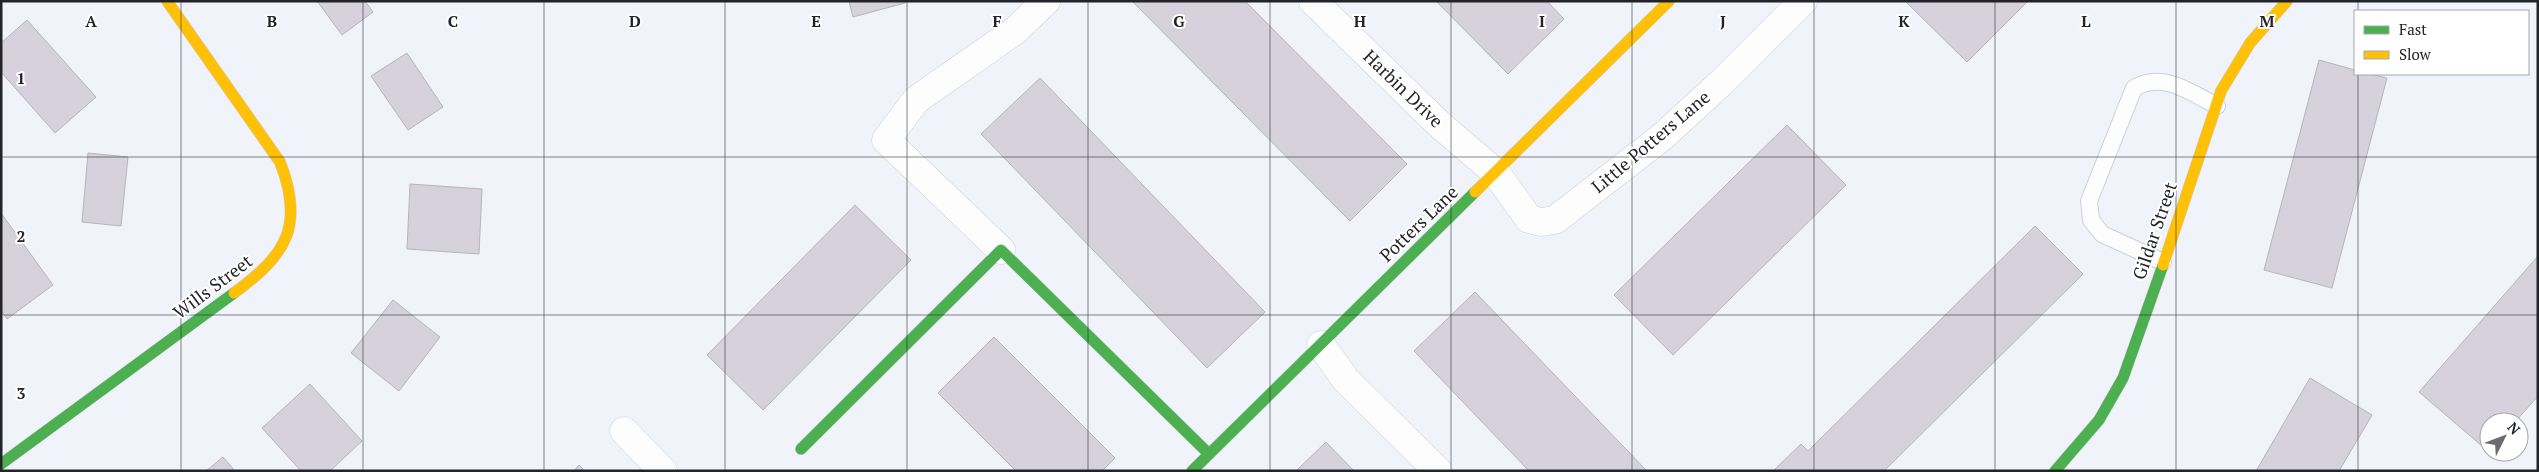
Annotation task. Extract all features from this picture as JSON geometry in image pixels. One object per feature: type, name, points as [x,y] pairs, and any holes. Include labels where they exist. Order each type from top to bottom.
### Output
[{"type":"street","name":"Wills Street","points":[[1,464],[262,273],[283,245],[291,221],[290,187],[280,162],[167,1]]},
{"type":"street","points":[[1046,1],[1016,30],[916,100],[886,140],[1209,454]]},
{"type":"street","name":"Harbin Drive","points":[[1313,1],[1439,124],[1496,173]]},
{"type":"street","name":"Potters Lane","points":[[1192,471],[1669,1]]},
{"type":"street","name":"Little Potters Lane","points":[[1496,173],[1529,219],[1541,222],[1556,220],[1662,137],[1722,82],[1803,1]]},
{"type":"street","name":"Gildar Street","points":[[2055,471],[2104,416],[2118,392],[2131,362],[2163,262],[2217,106],[2233,67],[2251,39],[2287,1]]},
{"type":"street","points":[[801,449],[1001,250]]},
{"type":"street","points":[[1321,344],[1346,380],[1438,471]]},
{"type":"street","points":[[624,431],[663,471]]},
{"type":"lane","points":[[2163,262],[2102,234],[2091,220],[2089,201],[2134,88],[2144,82],[2163,80],[2217,106]]},
{"type":"building","points":[[317,1],[365,1],[373,12],[342,35]]},
{"type":"building","points":[[849,1],[905,1],[905,3],[853,17]]},
{"type":"building","points":[[1132,1],[1245,1],[1407,164],[1350,221]]},
{"type":"building","points":[[1436,1],[1547,1],[1564,19],[1508,74]]},
{"type":"building","points":[[1905,1],[2028,1],[1967,62]]},
{"type":"building","points":[[27,20],[96,97],[55,133],[1,72],[1,43]]},
{"type":"building","points":[[407,53],[443,107],[408,130],[371,76]]},
{"type":"building","points":[[2319,60],[2354,70],[2354,75],[2374,75],[2387,78],[2332,288],[2264,270]]},
{"type":"building","points":[[1040,78],[1265,312],[1207,368],[981,134]]},
{"type":"building","points":[[1787,125],[1846,185],[1673,355],[1614,295]]},
{"type":"building","points":[[88,153],[128,157],[121,226],[82,222]]},
{"type":"building","points":[[410,184],[482,189],[479,254],[407,249]]},
{"type":"building","points":[[855,205],[911,260],[763,410],[707,355]]},
{"type":"building","points":[[1,213],[53,285],[7,319],[1,310]]},
{"type":"building","points":[[2035,226],[2083,274],[1884,471],[1773,471],[1801,444],[1808,451]]},
{"type":"building","points":[[2538,256],[2538,396],[2524,412],[2479,412],[2479,443],[2419,392]]},
{"type":"building","points":[[1475,292],[1647,471],[1529,471],[1414,351]]},
{"type":"building","points":[[393,300],[440,337],[399,391],[351,353]]},
{"type":"building","points":[[994,337],[1115,458],[1102,471],[1016,471],[938,393]]},
{"type":"building","points":[[2310,378],[2372,415],[2339,471],[2256,471]]},
{"type":"building","points":[[310,384],[362,441],[330,471],[301,471],[262,428]]},
{"type":"building","points":[[1326,442],[1354,471],[1296,471]]},
{"type":"building","points":[[223,457],[235,471],[206,471]]},
{"type":"building","points":[[579,465],[585,471],[574,471]]},
{"type":"traffic: fast","points":[[1192,471],[1475,192]]},
{"type":"traffic: fast","points":[[801,449],[1001,250],[1209,454]]},
{"type":"traffic: fast","points":[[2055,471],[2099,420],[2123,378],[2163,265]]},
{"type":"traffic: fast","points":[[1,464],[234,293]]},
{"type":"traffic: slow","points":[[167,1],[280,162],[287,184],[291,204],[290,222],[286,237],[278,252],[267,266],[234,293]]},
{"type":"traffic: slow","points":[[1475,192],[1669,1]]},
{"type":"traffic: slow","points":[[2163,265],[2221,91],[2250,43],[2287,1]]}]
